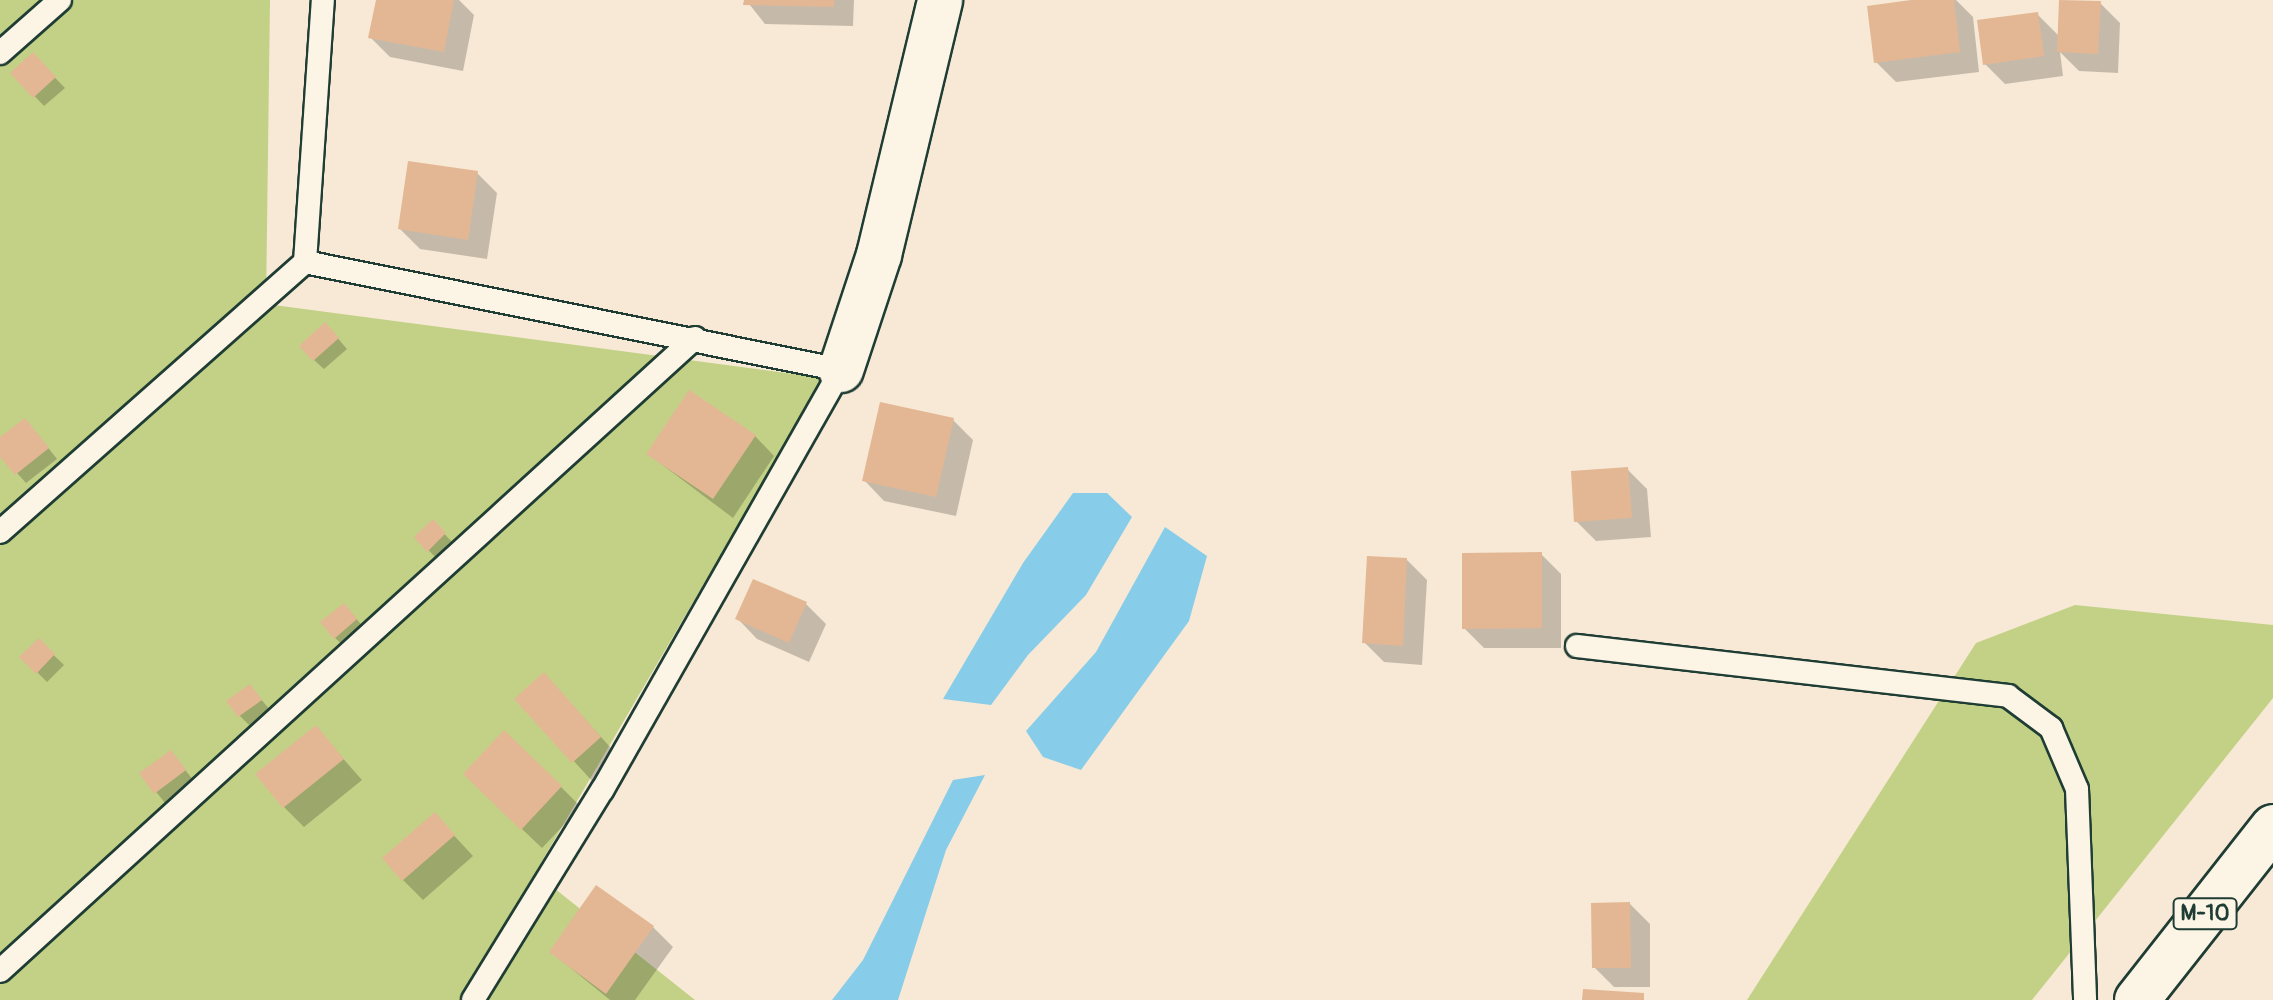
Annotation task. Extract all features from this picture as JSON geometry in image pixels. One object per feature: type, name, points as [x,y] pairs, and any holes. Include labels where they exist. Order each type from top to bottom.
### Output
[{"type":"main road","points":[[841,370],[879,255],[940,0]]},
{"type":"main road","name":"М-10","points":[[2137,1000],[2273,827]]},
{"type":"lane","points":[[0,53],[60,0]]},
{"type":"lane","points":[[0,532],[305,262],[323,0]]},
{"type":"lane","points":[[305,262],[695,338],[841,370],[602,790],[473,1000]]},
{"type":"lane","points":[[0,971],[695,338]]},
{"type":"lane","points":[[1577,646],[2008,696],[2051,728],[2077,789],[2085,1000]]},
{"type":"green space","points":[[0,0],[270,0],[266,304],[824,378],[535,873],[695,1000],[0,1000]]},
{"type":"green space","points":[[2075,605],[2273,625],[2273,698],[2032,1000],[1747,1000],[1976,643]]},
{"type":"water","points":[[1073,493],[1107,493],[1132,517],[1086,595],[1028,655],[991,705],[943,699],[1023,563]]},
{"type":"water","points":[[1165,527],[1207,556],[1189,621],[1081,770],[1043,757],[1026,731],[1096,652]]},
{"type":"water","points":[[985,775],[946,850],[898,1000],[832,1000],[863,960],[953,780]]},
{"type":"building","points":[[376,0],[454,0],[444,52],[368,38]]},
{"type":"building","points":[[744,0],[834,0],[834,7],[743,5]]},
{"type":"building","points":[[1911,0],[1954,0],[1960,52],[1874,63],[1867,6]]},
{"type":"building","points":[[2059,0],[2101,1],[2098,54],[2057,52]]},
{"type":"building","points":[[2038,12],[2044,56],[1983,65],[1977,20]]},
{"type":"building","points":[[33,52],[56,77],[33,98],[10,73]]},
{"type":"building","points":[[408,161],[478,171],[468,240],[398,229]]},
{"type":"building","points":[[325,322],[339,338],[313,361],[299,346]]},
{"type":"building","points":[[689,390],[756,435],[713,499],[646,454]]},
{"type":"building","points":[[880,402],[954,418],[936,497],[862,481]]},
{"type":"building","points":[[25,418],[49,448],[15,475],[0,457],[0,437]]},
{"type":"building","points":[[1628,467],[1632,518],[1574,522],[1571,471]]},
{"type":"building","points":[[433,519],[446,533],[427,552],[414,537]]},
{"type":"building","points":[[1542,552],[1542,628],[1462,629],[1462,553]]},
{"type":"building","points":[[1367,556],[1407,558],[1403,646],[1362,643]]},
{"type":"building","points":[[753,579],[807,602],[789,643],[735,619]]},
{"type":"building","points":[[344,603],[357,619],[334,639],[320,622]]},
{"type":"building","points":[[39,638],[55,654],[36,674],[19,657]]},
{"type":"building","points":[[544,672],[601,737],[572,763],[514,699]]},
{"type":"building","points":[[250,684],[262,700],[238,717],[226,701]]},
{"type":"building","points":[[316,725],[344,759],[283,808],[255,774]]},
{"type":"building","points":[[504,730],[562,786],[521,830],[463,774]]},
{"type":"building","points":[[171,750],[186,770],[154,794],[139,773]]},
{"type":"building","points":[[435,812],[455,835],[402,881],[382,858]]},
{"type":"building","points":[[596,885],[654,926],[606,994],[549,952]]},
{"type":"building","points":[[1630,902],[1631,968],[1592,968],[1591,903]]},
{"type":"building","points":[[1583,989],[1644,993],[1644,1000],[1582,1000]]}]
